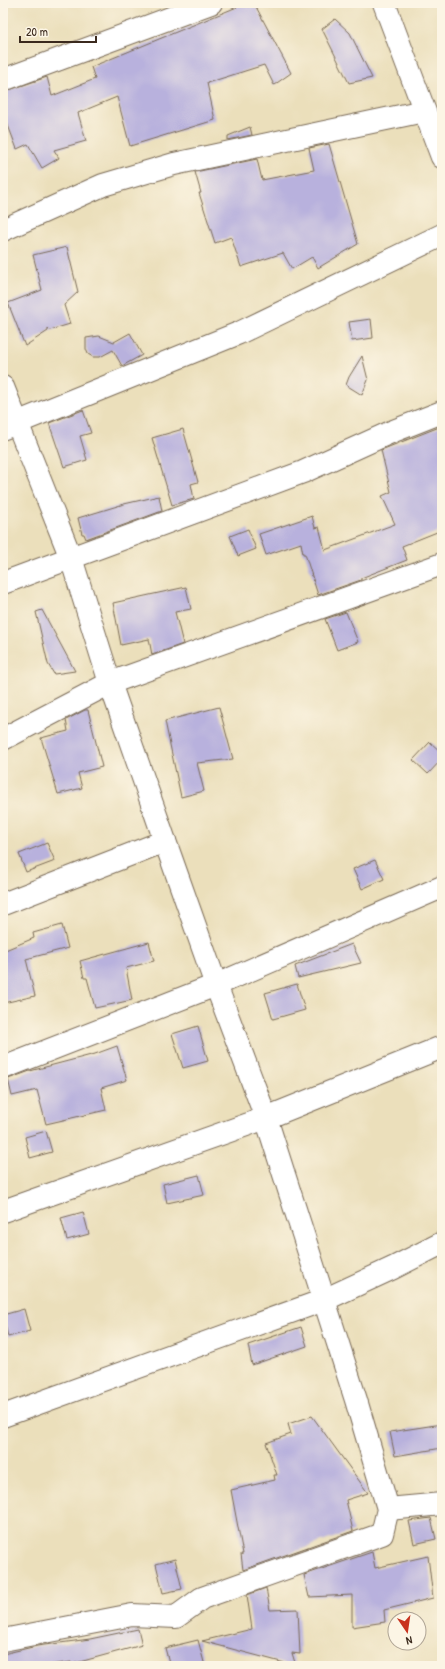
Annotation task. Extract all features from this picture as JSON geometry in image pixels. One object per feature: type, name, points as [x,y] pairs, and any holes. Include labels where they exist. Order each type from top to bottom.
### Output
[{"type":"street","points":[[3,80],[211,3]]},
{"type":"street","points":[[384,3],[442,157]]},
{"type":"street","points":[[3,230],[103,185],[174,164],[424,111]]},
{"type":"street","points":[[10,425],[239,333],[442,235]]},
{"type":"street","points":[[3,386],[10,425],[71,558],[110,683],[165,841],[216,985],[266,1118],[356,1400],[388,1509],[382,1534],[202,1598],[176,1617],[132,1615],[3,1640]]},
{"type":"street","points":[[3,583],[303,472],[391,432],[442,412]]},
{"type":"street","points":[[3,739],[110,683],[442,564]]},
{"type":"street","points":[[3,904],[165,841]]},
{"type":"street","points":[[3,1068],[216,985],[442,888]]},
{"type":"street","points":[[3,1212],[266,1118],[442,1047]]},
{"type":"street","points":[[3,1416],[324,1300],[442,1243]]},
{"type":"street","points":[[388,1509],[442,1504]]},
{"type":"building","points":[[235,3],[254,3],[291,73],[274,85],[264,65],[207,83],[215,120],[130,146],[117,97],[78,113],[86,141],[54,150],[59,158],[42,168],[28,144],[17,149],[3,112],[3,92],[47,77],[52,96],[95,79],[91,67],[237,7]]},
{"type":"building","points":[[335,19],[350,33],[372,78],[349,83],[322,29]]},
{"type":"building","points":[[250,127],[252,135],[228,140],[228,136]]},
{"type":"building","points":[[329,144],[358,244],[318,268],[312,257],[292,269],[283,253],[241,267],[231,237],[215,243],[199,193],[201,193],[195,172],[257,159],[262,180],[314,170],[309,148]]},
{"type":"building","points":[[67,247],[78,292],[64,305],[70,324],[50,330],[48,328],[48,331],[25,346],[8,303],[42,290],[33,255]]},
{"type":"building","points":[[371,319],[373,338],[352,341],[349,322]]},
{"type":"building","points":[[130,333],[142,355],[122,366],[113,350],[100,357],[93,357],[88,354],[86,349],[86,338],[99,336],[114,342]]},
{"type":"building","points":[[362,356],[368,380],[362,395],[346,385],[349,377]]},
{"type":"building","points":[[83,410],[91,433],[80,436],[87,460],[64,467],[49,423]]},
{"type":"building","points":[[442,426],[442,530],[402,546],[407,560],[361,578],[361,580],[318,595],[305,554],[303,554],[301,543],[266,555],[259,534],[312,516],[315,528],[319,527],[325,550],[395,524],[382,496],[391,492],[381,450]]},
{"type":"building","points":[[183,429],[198,482],[191,484],[194,499],[172,505],[152,438]]},
{"type":"building","points":[[159,496],[162,511],[86,539],[84,534],[82,534],[78,518],[124,504]]},
{"type":"building","points":[[248,529],[256,549],[238,556],[230,536]]},
{"type":"building","points":[[186,587],[191,609],[175,612],[183,644],[152,655],[149,639],[121,645],[113,603]]},
{"type":"building","points":[[42,610],[75,671],[54,674],[48,664],[36,612]]},
{"type":"building","points":[[346,612],[358,642],[337,650],[325,619]]},
{"type":"building","points":[[219,707],[233,759],[197,763],[204,791],[181,797],[165,721]]},
{"type":"building","points":[[85,710],[88,710],[102,767],[78,773],[82,788],[58,794],[41,738],[68,731],[66,720]]},
{"type":"building","points":[[430,742],[442,753],[442,759],[428,774],[413,760]]},
{"type":"building","points":[[47,843],[55,861],[26,872],[19,854]]},
{"type":"building","points":[[375,860],[384,879],[362,889],[353,869]]},
{"type":"building","points":[[62,925],[68,948],[26,959],[35,996],[3,1003],[3,951],[34,938],[33,933]]},
{"type":"building","points":[[149,942],[154,961],[126,968],[132,1000],[95,1008],[87,978],[84,978],[80,961]]},
{"type":"building","points":[[352,944],[361,963],[298,978],[295,966]]},
{"type":"building","points":[[297,984],[305,1010],[273,1019],[265,993]]},
{"type":"building","points":[[198,1026],[208,1061],[183,1068],[172,1034]]},
{"type":"building","points":[[117,1046],[127,1080],[101,1088],[106,1110],[46,1124],[37,1090],[12,1096],[8,1079],[30,1071],[95,1054]]},
{"type":"building","points":[[46,1131],[52,1152],[30,1158],[25,1137]]},
{"type":"building","points":[[199,1175],[204,1195],[167,1203],[163,1184]]},
{"type":"building","points":[[83,1212],[89,1234],[67,1240],[61,1218]]},
{"type":"building","points":[[24,1309],[30,1331],[8,1337],[3,1315]]},
{"type":"building","points":[[301,1327],[307,1346],[252,1365],[248,1345]]},
{"type":"building","points":[[312,1416],[368,1493],[346,1500],[353,1531],[243,1570],[241,1554],[243,1554],[231,1490],[275,1480],[274,1475],[277,1475],[266,1443],[291,1434],[288,1424]]},
{"type":"building","points":[[442,1424],[442,1448],[395,1456],[390,1432]]},
{"type":"building","points":[[431,1518],[436,1539],[414,1544],[409,1521]]},
{"type":"building","points":[[372,1552],[375,1568],[428,1556],[433,1598],[384,1610],[385,1622],[352,1627],[352,1595],[309,1597],[304,1575]]},
{"type":"building","points":[[175,1559],[182,1589],[163,1593],[156,1564]]},
{"type":"building","points":[[266,1588],[270,1610],[298,1609],[300,1654],[292,1653],[296,1666],[202,1641],[252,1629],[247,1595]]},
{"type":"building","points":[[138,1629],[142,1645],[72,1664],[71,1662],[42,1666],[3,1666],[3,1654],[37,1646],[90,1639]]},
{"type":"building","points":[[198,1640],[205,1666],[170,1666],[165,1648]]}]
